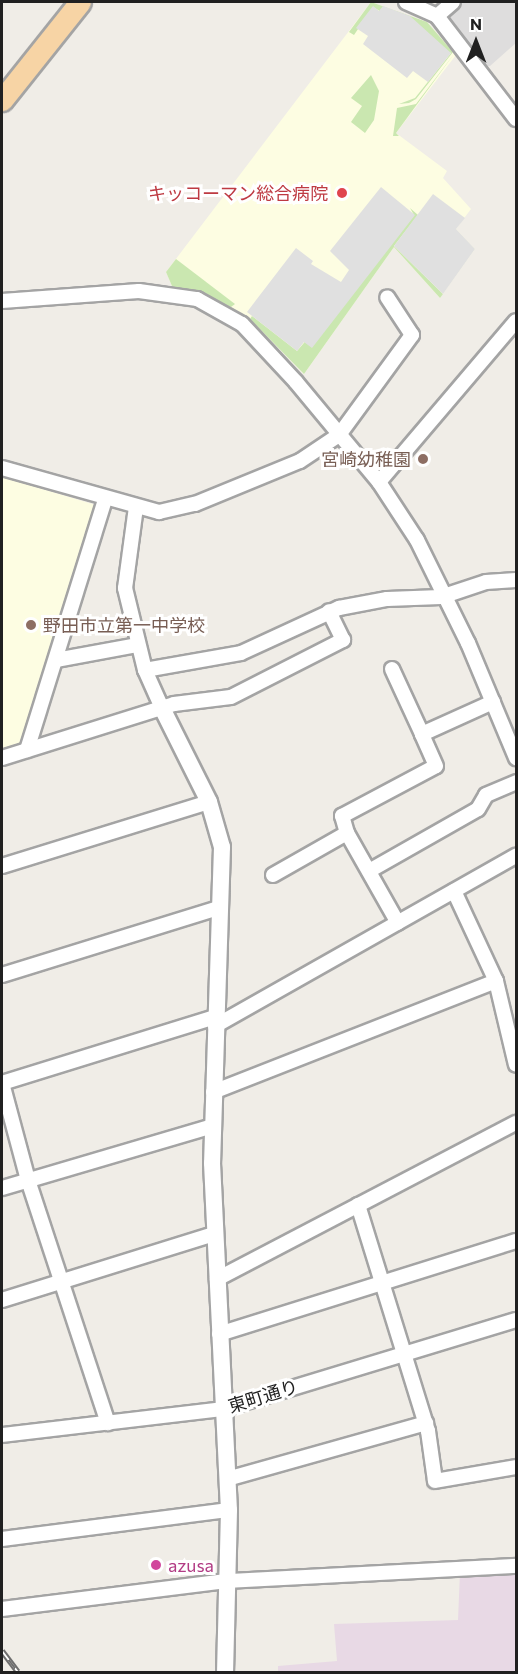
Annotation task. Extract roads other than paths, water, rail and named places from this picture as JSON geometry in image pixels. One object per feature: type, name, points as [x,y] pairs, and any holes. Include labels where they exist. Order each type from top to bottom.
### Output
[{"type":"main road","points":[[2,100],[80,2]]},
{"type":"street","points":[[406,2],[437,16],[516,119]]},
{"type":"street","points":[[437,16],[453,2]]},
{"type":"street","points":[[2,301],[49,294],[139,291],[197,299],[242,324],[265,346],[379,482],[417,540],[445,595],[516,758]]},
{"type":"street","points":[[2,468],[105,499],[159,512],[195,504],[300,462],[339,435],[412,335],[387,297]]},
{"type":"street","points":[[379,482],[516,321]]},
{"type":"street","points":[[27,750],[105,499]]},
{"type":"street","points":[[136,507],[125,588],[137,645],[162,708],[209,802],[222,847],[218,908],[212,1126],[214,1234],[229,1510],[225,1672]]},
{"type":"street","points":[[145,670],[241,653],[329,611],[380,600],[445,595],[486,582],[516,580]]},
{"type":"street","points":[[2,758],[162,708],[200,699],[231,698],[343,640],[329,611]]},
{"type":"street","points":[[56,660],[137,645]]},
{"type":"street","points":[[392,669],[436,766],[342,816],[347,832],[398,923]]},
{"type":"street","points":[[422,734],[493,702]]},
{"type":"street","points":[[369,871],[478,809],[486,795],[516,782]]},
{"type":"street","points":[[2,866],[209,802]]},
{"type":"street","points":[[273,875],[347,832]]},
{"type":"street","points":[[108,1423],[64,1281],[28,1180],[2,1083],[214,1022],[398,923],[516,856]]},
{"type":"street","points":[[454,891],[496,981],[516,1065]]},
{"type":"street","points":[[2,975],[218,908]]},
{"type":"street","points":[[213,1092],[496,981]]},
{"type":"street","points":[[217,1279],[516,1123]]},
{"type":"street","points":[[2,1188],[212,1126]]},
{"type":"street","points":[[358,1205],[426,1424],[435,1481],[516,1467]]},
{"type":"street","points":[[2,1300],[214,1234]]},
{"type":"street","points":[[219,1334],[516,1242]]},
{"type":"street","name":"東町通り","points":[[2,1435],[223,1409],[516,1320]]},
{"type":"street","points":[[227,1479],[426,1424]]},
{"type":"street","points":[[2,1539],[229,1510]]},
{"type":"street","points":[[2,1609],[228,1581],[516,1566]]},
{"type":"railway","points":[[2,1651],[18,1672]]},
{"type":"place","name":"キッコーマン総合病院","points":[[342,193]]},
{"type":"place","name":"宮崎幼稚園","points":[[423,459]]},
{"type":"place","name":"野田市立第一中学校","points":[[31,625]]},
{"type":"place","name":"azusa","points":[[156,1565]]}]
